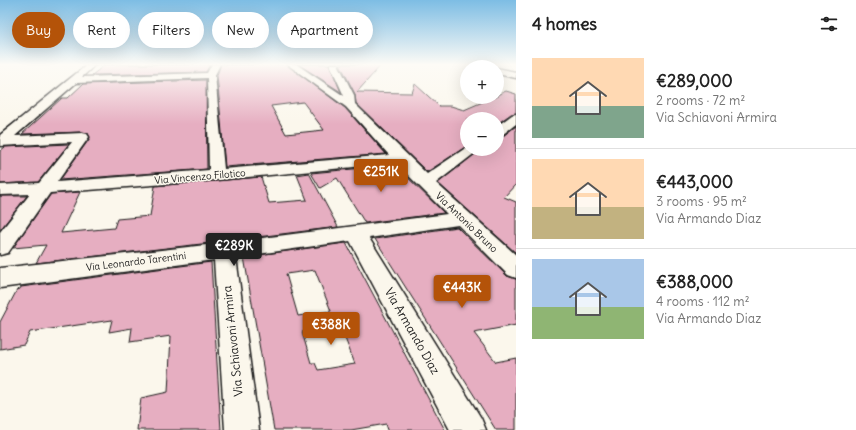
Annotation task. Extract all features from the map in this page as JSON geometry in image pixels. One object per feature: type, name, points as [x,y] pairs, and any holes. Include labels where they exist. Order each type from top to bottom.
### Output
[{"type":"street","points":[[0,141],[69,84]]},
{"type":"street","points":[[212,84],[217,175]]},
{"type":"street","name":"Via Antonio Bruno","points":[[319,84],[350,106],[400,158],[516,269]]},
{"type":"street","points":[[344,84],[349,95],[350,106]]},
{"type":"street","points":[[504,127],[516,118]]},
{"type":"street","points":[[0,141],[82,137],[0,247]]},
{"type":"street","points":[[426,182],[463,156]]},
{"type":"street","name":"Via Vincenzo Filotico","points":[[0,190],[43,189],[400,158]]},
{"type":"street","name":"Via Leonardo Tarentini","points":[[0,278],[224,251],[462,218]]},
{"type":"street","name":"Via Armando Diaz","points":[[355,232],[470,430]]},
{"type":"street","name":"Via Schiavoni Armira","points":[[224,251],[242,430]]},
{"type":"building","points":[[83,84],[206,84],[207,169],[60,180],[90,138],[88,133],[22,134],[62,98],[68,98]]},
{"type":"building","points":[[218,84],[313,84],[345,108],[386,154],[225,167]],"holes":[[[303,102],[324,130],[286,134],[271,106]]]},
{"type":"building","points":[[329,84],[338,84],[341,92]]},
{"type":"building","points":[[350,84],[364,84],[357,92],[412,93],[415,84],[439,106],[451,106],[464,110],[478,104],[504,104],[504,92],[506,91],[516,94],[516,113],[511,114],[504,119],[504,112],[460,112],[460,151],[427,172],[356,103],[355,94]]},
{"type":"building","points":[[516,126],[516,184],[504,197],[516,202],[516,253],[438,183],[472,156],[504,156],[504,135]]},
{"type":"building","points":[[69,144],[38,182],[0,184],[0,151],[5,147]]},
{"type":"building","points":[[395,165],[444,213],[365,223],[337,178],[320,188],[311,173]]},
{"type":"building","points":[[309,173],[338,227],[241,239],[241,237],[209,240],[210,243],[36,263],[46,245],[13,248],[51,194],[80,192],[61,233],[114,228],[117,219],[150,216],[155,186],[261,177],[269,203],[307,200],[297,175]]},
{"type":"building","points":[[0,196],[27,196],[0,230]]},
{"type":"building","points":[[457,227],[507,276],[516,279],[516,325],[474,333],[496,362],[516,358],[516,430],[496,430],[375,239]]},
{"type":"building","points":[[346,243],[445,430],[388,430],[386,424],[351,430],[274,430],[244,257]],"holes":[[[315,270],[331,311],[298,316],[286,274]],[[333,327],[334,329],[341,328],[355,364],[318,370],[315,363],[311,363],[302,332]]]},
{"type":"building","points":[[211,262],[221,430],[137,430],[141,398],[168,392],[171,336],[130,342],[132,328],[109,332],[112,320],[30,332],[24,345],[0,349],[0,322],[17,290],[21,287]]}]
